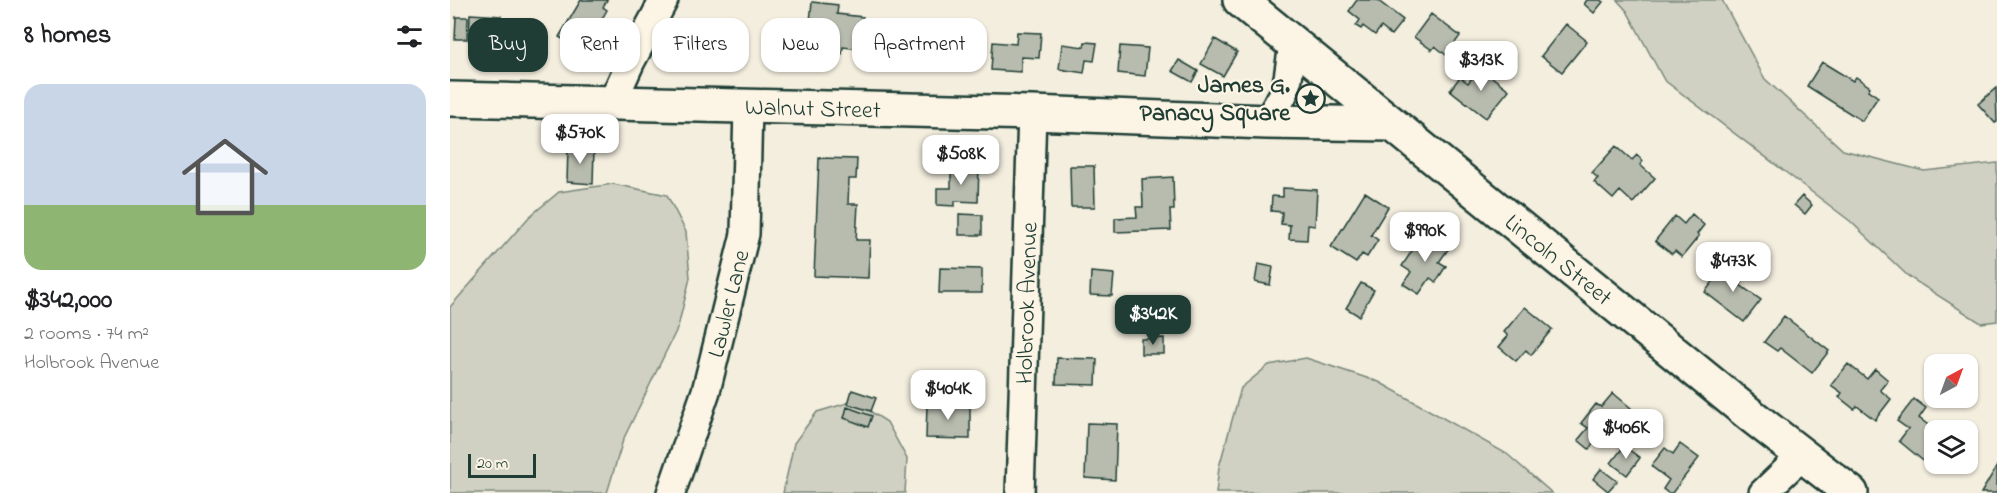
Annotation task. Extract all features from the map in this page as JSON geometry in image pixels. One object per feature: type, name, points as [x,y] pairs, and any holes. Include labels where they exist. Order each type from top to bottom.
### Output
[{"type":"street","points":[[612,104],[631,61],[664,0]]},
{"type":"street","name":"Lincoln Street","points":[[1240,0],[1851,493]]},
{"type":"street","points":[[1267,122],[1283,95],[1293,44]]},
{"type":"street","name":"Walnut Street","points":[[450,99],[1391,124]]},
{"type":"street","name":"Lawler Lane","points":[[671,493],[706,392],[745,234],[748,106]]},
{"type":"street","name":"Holbrook Avenue","points":[[1020,493],[1032,113]]},
{"type":"street","points":[[1763,493],[1790,467],[1799,453]]},
{"type":"shaded area","points":[[1617,0],[1722,0],[1765,79],[1843,150],[1924,171],[1997,163],[1997,321],[1981,323],[1909,277],[1850,221],[1664,80],[1627,11]]},
{"type":"shaded area","points":[[1311,83],[1320,86],[1323,95],[1320,104],[1311,107],[1302,104],[1299,95],[1302,86]]},
{"type":"shaded area","points":[[613,184],[667,195],[686,232],[690,278],[678,327],[623,440],[607,493],[450,493],[450,307],[529,217],[559,192]]},
{"type":"shaded area","points":[[1306,358],[1379,382],[1507,454],[1552,493],[1216,493],[1219,467],[1241,388],[1269,365]]},
{"type":"shaded area","points":[[854,401],[887,422],[907,459],[905,493],[783,493],[794,443],[817,412]]},
{"type":"building","points":[[581,0],[607,0],[603,7],[607,10],[603,18],[570,18]]},
{"type":"building","points":[[1357,0],[1377,0],[1403,20],[1391,35],[1381,27],[1375,35],[1363,26],[1361,29],[1356,26],[1360,20],[1349,11]]},
{"type":"building","points":[[1587,0],[1603,2],[1594,13],[1584,4]]},
{"type":"building","points":[[812,2],[838,5],[837,14],[863,17],[852,18],[852,48],[843,47],[842,54],[840,54],[840,18],[810,18]]},
{"type":"building","points":[[470,14],[501,16],[501,18],[470,18]]},
{"type":"building","points":[[1431,14],[1460,36],[1446,55],[1435,46],[1432,50],[1414,37]]},
{"type":"building","points":[[456,17],[468,17],[467,39],[455,39]]},
{"type":"building","points":[[1566,24],[1587,41],[1562,72],[1541,56]]},
{"type":"building","points":[[1017,32],[1041,33],[1039,58],[1021,57],[1021,72],[991,70],[993,42],[1016,44]]},
{"type":"building","points":[[1215,39],[1237,52],[1223,76],[1201,64]]},
{"type":"building","points":[[1085,42],[1097,43],[1094,61],[1086,60],[1084,73],[1059,69],[1062,44],[1084,47]]},
{"type":"building","points":[[1120,46],[1148,48],[1145,76],[1118,73]]},
{"type":"building","points":[[1179,60],[1198,71],[1192,82],[1172,71]]},
{"type":"building","points":[[1822,62],[1853,81],[1856,77],[1870,87],[1868,90],[1878,97],[1862,121],[1807,86]]},
{"type":"building","points":[[1480,68],[1509,90],[1486,118],[1450,90],[1460,77],[1468,83]]},
{"type":"building","points":[[1996,88],[1997,122],[1995,123],[1978,104]]},
{"type":"building","points":[[568,146],[594,148],[593,184],[567,182]]},
{"type":"building","points":[[1616,146],[1632,160],[1637,155],[1643,161],[1640,165],[1655,178],[1633,203],[1620,191],[1613,199],[1594,182],[1598,178],[1592,173]]},
{"type":"building","points":[[819,158],[857,159],[856,179],[849,179],[848,204],[858,204],[856,240],[870,240],[868,278],[814,276]]},
{"type":"building","points":[[951,164],[979,164],[978,202],[955,201],[955,206],[937,205],[937,188],[951,188]]},
{"type":"building","points":[[1070,166],[1094,166],[1095,207],[1071,207]]},
{"type":"building","points":[[1173,177],[1174,210],[1170,210],[1171,230],[1115,232],[1115,218],[1137,217],[1136,207],[1143,207],[1142,179]]},
{"type":"building","points":[[1283,188],[1317,190],[1315,226],[1308,225],[1307,240],[1289,239],[1290,225],[1281,224],[1282,212],[1271,211],[1272,196],[1283,197]]},
{"type":"building","points":[[1365,192],[1388,207],[1371,235],[1378,240],[1367,257],[1362,254],[1356,263],[1331,247]]},
{"type":"building","points":[[1802,196],[1812,205],[1805,214],[1794,205]]},
{"type":"building","points":[[959,214],[982,215],[982,235],[959,235]]},
{"type":"building","points":[[1692,214],[1704,225],[1697,234],[1699,236],[1682,257],[1675,251],[1672,254],[1655,241],[1675,216],[1684,224]]},
{"type":"building","points":[[1425,231],[1449,248],[1439,262],[1446,266],[1436,282],[1430,278],[1419,294],[1403,284],[1411,272],[1402,266]]},
{"type":"building","points":[[1727,263],[1746,277],[1740,285],[1761,300],[1744,322],[1705,292]]},
{"type":"building","points":[[1258,264],[1273,267],[1270,285],[1255,282]]},
{"type":"building","points":[[940,268],[982,269],[982,293],[939,293]]},
{"type":"building","points":[[1091,272],[1114,274],[1112,296],[1090,295]]},
{"type":"building","points":[[1361,283],[1374,290],[1359,316],[1346,308]]},
{"type":"building","points":[[1525,307],[1552,329],[1531,355],[1526,350],[1516,361],[1499,347],[1508,336],[1504,332]]},
{"type":"building","points":[[1784,316],[1829,351],[1812,373],[1780,348],[1777,351],[1764,342]]},
{"type":"building","points":[[1164,338],[1164,354],[1141,354],[1141,339]]},
{"type":"building","points":[[1057,358],[1097,359],[1096,385],[1056,384]]},
{"type":"building","points":[[1848,364],[1867,379],[1875,369],[1888,380],[1880,390],[1891,399],[1875,420],[1857,406],[1854,409],[1839,397],[1842,393],[1831,385]]},
{"type":"building","points":[[852,390],[876,398],[871,411],[848,404]]},
{"type":"building","points":[[1613,393],[1631,408],[1612,431],[1607,427],[1589,449],[1578,440],[1588,428],[1581,423],[1596,404],[1601,407]]},
{"type":"building","points":[[1914,399],[1926,408],[1919,418],[1924,422],[1924,462],[1899,441],[1908,429],[1897,421]]},
{"type":"building","points":[[927,404],[970,404],[970,439],[926,438]]},
{"type":"building","points":[[847,407],[872,416],[868,427],[844,418]]},
{"type":"building","points":[[1087,423],[1117,424],[1115,480],[1085,478]]},
{"type":"building","points":[[1680,444],[1699,458],[1672,493],[1668,493],[1663,489],[1669,480],[1651,466],[1665,448],[1673,454]]},
{"type":"building","points":[[1624,446],[1640,458],[1627,475],[1611,463]]},
{"type":"building","points":[[1997,466],[1997,493],[1981,493]]},
{"type":"building","points":[[1601,469],[1617,481],[1608,491],[1593,479]]},
{"type":"place","name":"James G. Panacy Square","points":[[1311,98]]}]
